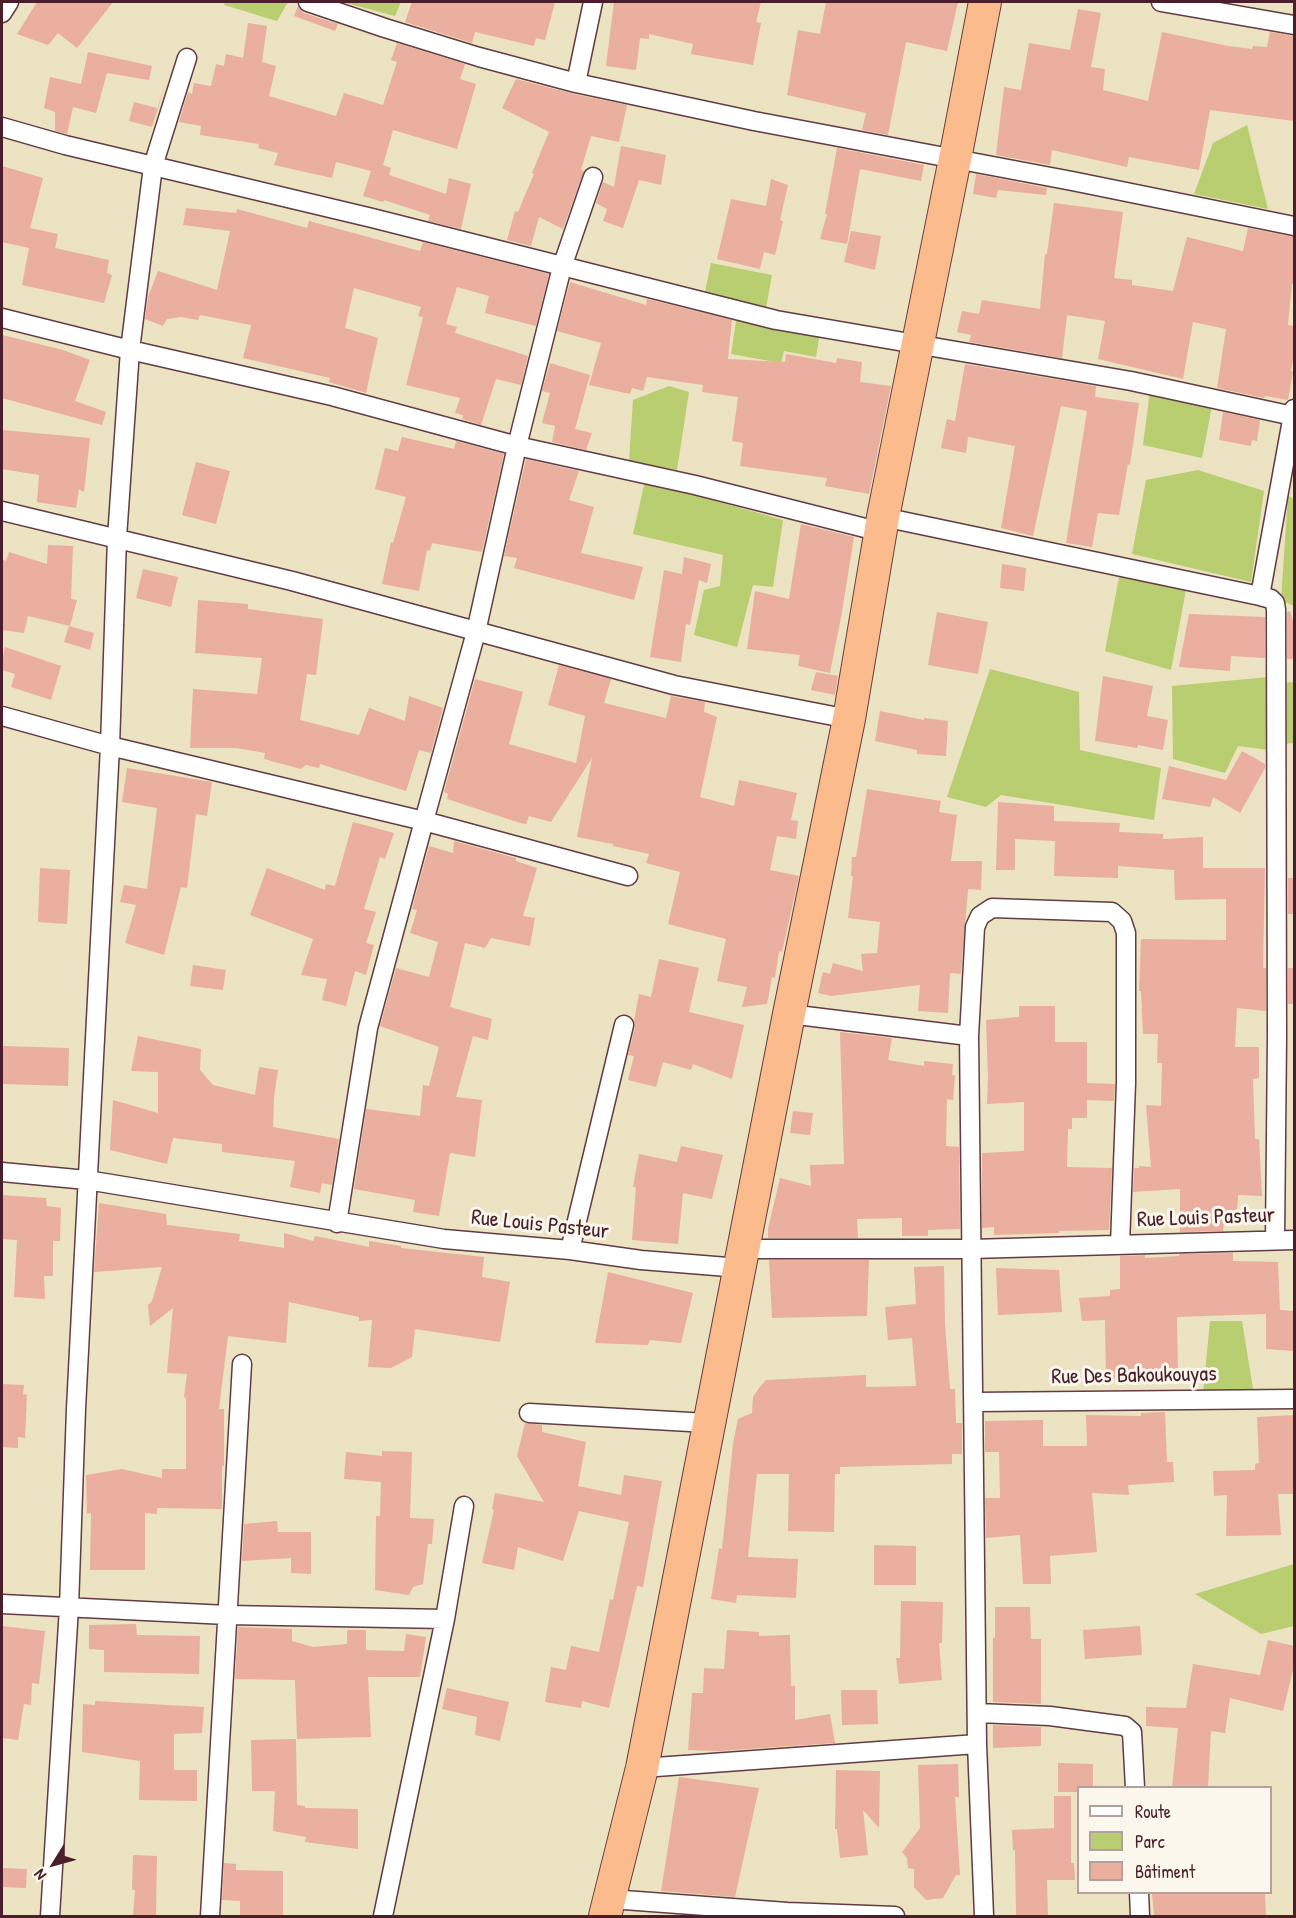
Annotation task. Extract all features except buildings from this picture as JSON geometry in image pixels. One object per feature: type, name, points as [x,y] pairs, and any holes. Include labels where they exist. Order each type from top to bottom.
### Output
[{"type":"highway","points":[[608,1908],[642,1768],[708,1423],[849,719],[882,524],[985,2]]},
{"type":"street","points":[[2,13],[9,2]]},
{"type":"street","points":[[308,2],[479,57],[576,82],[754,121],[1294,226]]},
{"type":"street","points":[[576,82],[593,2]]},
{"type":"street","points":[[1161,2],[1294,25]]},
{"type":"street","points":[[50,1917],[69,1607],[76,1409],[110,746],[117,538],[130,350],[153,166],[187,58]]},
{"type":"street","points":[[2,127],[65,145],[372,218],[776,320],[1131,381],[1294,412],[1260,596]]},
{"type":"street","points":[[337,1223],[368,1028],[476,632],[517,446],[562,267],[592,177]]},
{"type":"street","points":[[2,318],[332,396],[517,446],[882,524],[1271,599],[1275,603],[1276,610],[1286,829],[1278,1036],[1275,1240]]},
{"type":"street","points":[[2,511],[292,581],[674,685],[849,719]]},
{"type":"street","points":[[2,716],[110,746],[424,821],[628,876]]},
{"type":"street","points":[[984,1917],[977,1744],[975,1402],[969,1036],[975,927],[980,915],[992,908],[1112,912],[1122,921],[1126,933],[1126,1083],[1120,1245]]},
{"type":"street","points":[[789,1014],[969,1036]]},
{"type":"street","points":[[570,1250],[624,1025]]},
{"type":"street","name":"Rue Louis Pasteur","points":[[2,1173],[87,1180],[444,1239],[570,1250],[641,1260],[1294,1240]]},
{"type":"street","points":[[210,1917],[242,1364]]},
{"type":"street","name":"Rue Des Bakoukouyas","points":[[975,1402],[1294,1399]]},
{"type":"street","points":[[529,1413],[708,1423]]},
{"type":"street","points":[[383,1917],[445,1619],[464,1506]]},
{"type":"street","points":[[2,1604],[227,1616],[445,1619]]},
{"type":"street","points":[[978,1713],[1050,1716],[1125,1726],[1132,1731],[1135,1786]]},
{"type":"street","points":[[642,1768],[977,1744]]},
{"type":"street","points":[[1139,1894],[1140,1917]]},
{"type":"street","points":[[608,1908],[895,1917]]},
{"type":"green space","points":[[225,2],[288,2],[277,21],[224,5]]},
{"type":"green space","points":[[342,2],[401,2],[395,16]]},
{"type":"green space","points":[[1247,125],[1268,209],[1194,194],[1213,143]]},
{"type":"green space","points":[[711,263],[772,275],[766,308],[704,297]]},
{"type":"green space","points":[[737,315],[820,331],[816,357],[784,351],[781,363],[731,354]]},
{"type":"green space","points":[[669,386],[689,392],[677,470],[629,462],[633,400]]},
{"type":"green space","points":[[1150,391],[1212,406],[1202,458],[1143,445]]},
{"type":"green space","points":[[1198,470],[1264,491],[1251,582],[1132,554],[1146,480]]},
{"type":"green space","points":[[645,481],[783,520],[773,587],[753,585],[737,647],[694,635],[704,590],[720,586],[723,555],[633,534]]},
{"type":"green space","points":[[1288,496],[1294,499],[1294,606],[1281,600]]},
{"type":"green space","points":[[1120,572],[1186,590],[1171,670],[1105,651]]},
{"type":"green space","points":[[990,669],[1079,692],[1080,750],[1161,768],[1154,820],[1001,795],[986,807],[947,797]]},
{"type":"green space","points":[[1269,677],[1269,750],[1238,746],[1225,773],[1173,759],[1172,686]]},
{"type":"green space","points":[[1294,682],[1294,743],[1282,744],[1280,683]]},
{"type":"green space","points":[[1210,1321],[1242,1321],[1254,1395],[1203,1394]]},
{"type":"green space","points":[[1294,1564],[1294,1626],[1261,1634],[1195,1594]]}]
